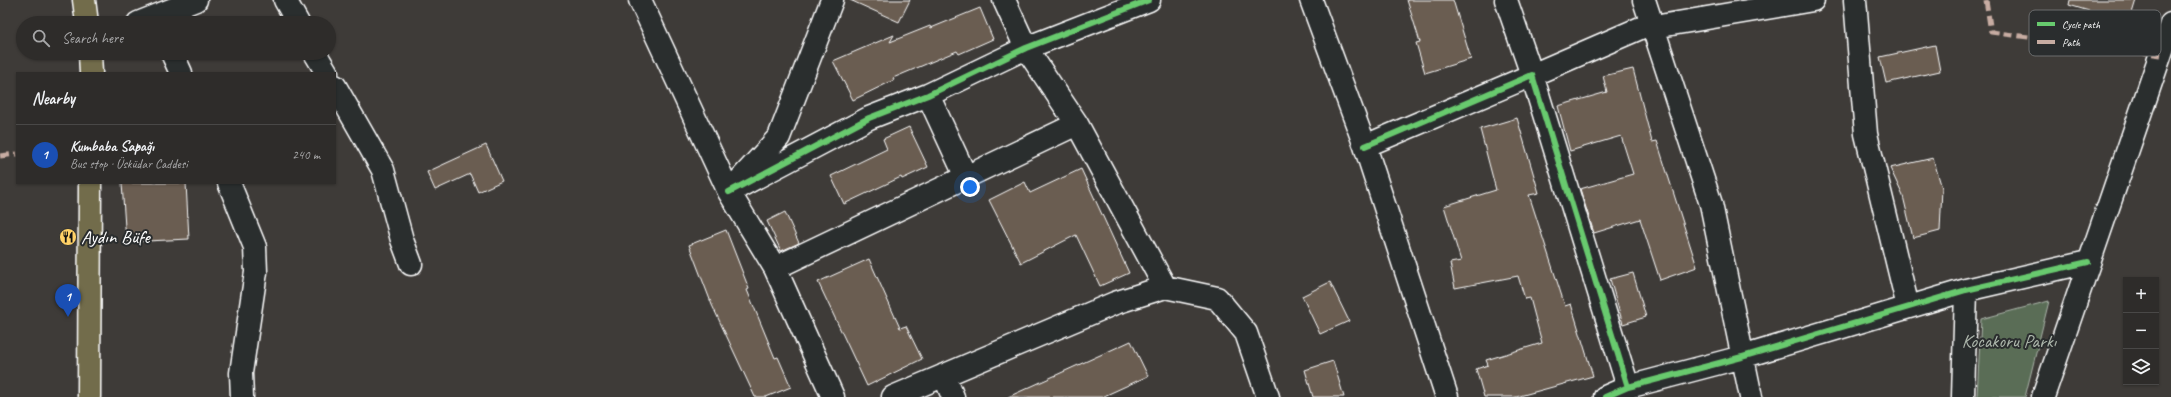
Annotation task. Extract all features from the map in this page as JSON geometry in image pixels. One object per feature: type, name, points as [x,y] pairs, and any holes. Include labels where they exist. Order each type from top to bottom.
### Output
[{"type":"main road","points":[[84,0],[86,16]]},
{"type":"main road","points":[[90,60],[91,72]]},
{"type":"main road","points":[[89,397],[90,184]]},
{"type":"street","points":[[162,16],[196,0]]},
{"type":"street","points":[[285,0],[294,16]]},
{"type":"street","points":[[640,0],[729,192],[775,268],[833,397]]},
{"type":"street","points":[[729,192],[779,137],[832,0]]},
{"type":"street","points":[[1004,0],[1026,48],[1078,124],[1165,287]]},
{"type":"street","points":[[729,192],[869,118],[928,95],[1026,48],[1149,0]]},
{"type":"street","points":[[1310,0],[1365,146],[1447,397]]},
{"type":"street","points":[[1506,0],[1532,75],[1628,387]]},
{"type":"street","points":[[1644,0],[1711,204],[1751,397]]},
{"type":"street","points":[[1365,146],[1653,25],[1812,0]]},
{"type":"street","points":[[1855,0],[1866,134],[1908,308]]},
{"type":"street","points":[[2043,397],[2088,262],[2165,65],[2171,24]]},
{"type":"street","points":[[175,60],[181,72]]},
{"type":"street","points":[[319,60],[326,72]]},
{"type":"street","points":[[336,88],[383,170],[402,240],[411,264]]},
{"type":"street","points":[[928,95],[966,177]]},
{"type":"street","points":[[775,268],[1078,124]]},
{"type":"street","points":[[229,184],[255,247],[256,272],[241,373],[242,397]]},
{"type":"street","points":[[1605,397],[1628,387],[1742,357],[1966,290],[2088,262]]},
{"type":"street","points":[[893,397],[1115,303],[1165,287],[1217,298],[1246,333],[1268,397]]},
{"type":"street","points":[[1963,397],[1966,290]]},
{"type":"street","points":[[944,375],[953,397]]},
{"type":"green space","name":"Kocakoru Parkı","points":[[2049,301],[2025,397],[1977,397],[1981,319]]},
{"type":"building","points":[[850,0],[910,0],[899,22]]},
{"type":"building","points":[[1407,0],[1453,0],[1471,59],[1425,73],[1416,43],[1420,42]]},
{"type":"building","points":[[2070,0],[2136,0],[2133,10],[2086,10],[2069,5]]},
{"type":"building","points":[[980,8],[993,39],[959,54],[957,51],[893,78],[894,80],[853,100],[833,61],[894,35],[890,42],[930,26],[931,28]]},
{"type":"building","points":[[1935,45],[1940,71],[1886,83],[1880,57]]},
{"type":"building","points":[[1633,69],[1652,142],[1657,141],[1697,267],[1660,280],[1640,219],[1594,233],[1580,189],[1633,174],[1621,136],[1570,151],[1558,106],[1607,92],[1603,76]]},
{"type":"building","points":[[1517,118],[1539,193],[1529,195],[1565,306],[1571,304],[1593,376],[1516,397],[1484,397],[1476,369],[1488,365],[1486,360],[1542,343],[1530,298],[1525,299],[1518,276],[1455,288],[1450,263],[1461,261],[1444,206],[1496,190],[1480,129]]},
{"type":"building","points":[[909,127],[928,167],[902,179],[901,177],[844,204],[831,176],[887,149],[883,139]]},
{"type":"building","points":[[486,145],[502,181],[478,192],[470,174],[435,190],[427,172]]},
{"type":"building","points":[[1933,158],[1942,188],[1940,231],[1913,238],[1903,196],[1890,168]]},
{"type":"building","points":[[1081,169],[1129,273],[1100,286],[1076,235],[1021,263],[989,200],[1025,182],[1030,193]]},
{"type":"building","points":[[122,184],[186,184],[189,239],[126,242]]},
{"type":"building","points":[[785,212],[799,243],[781,251],[767,221]]},
{"type":"building","points":[[726,230],[749,289],[747,290],[775,358],[778,357],[791,387],[766,397],[755,397],[712,305],[689,245]]},
{"type":"building","points":[[869,259],[900,328],[906,326],[922,359],[867,386],[818,282]]},
{"type":"building","points":[[1633,273],[1646,317],[1623,324],[1610,279]]},
{"type":"building","points":[[1330,282],[1349,321],[1320,334],[1302,296]]},
{"type":"building","points":[[1131,341],[1148,376],[1102,397],[1008,397]]},
{"type":"building","points":[[1333,361],[1344,397],[1313,397],[1305,370]]},
{"type":"marked path","points":[[1986,0],[1991,32],[2029,37]]},
{"type":"marked path","points":[[0,156],[16,154]]},
{"type":"cycle path","points":[[729,192],[869,118],[928,95],[1026,48],[1149,0]]},
{"type":"cycle path","points":[[1365,146],[1532,75],[1628,387]]},
{"type":"cycle path","points":[[1605,397],[1628,387],[1742,357],[1966,290],[2088,262]]},
{"type":"place","name":"Aydın Büfe","points":[[68,237]]},
{"type":"place","name":"Kumbaba Sapağı","points":[[68,317]]}]
